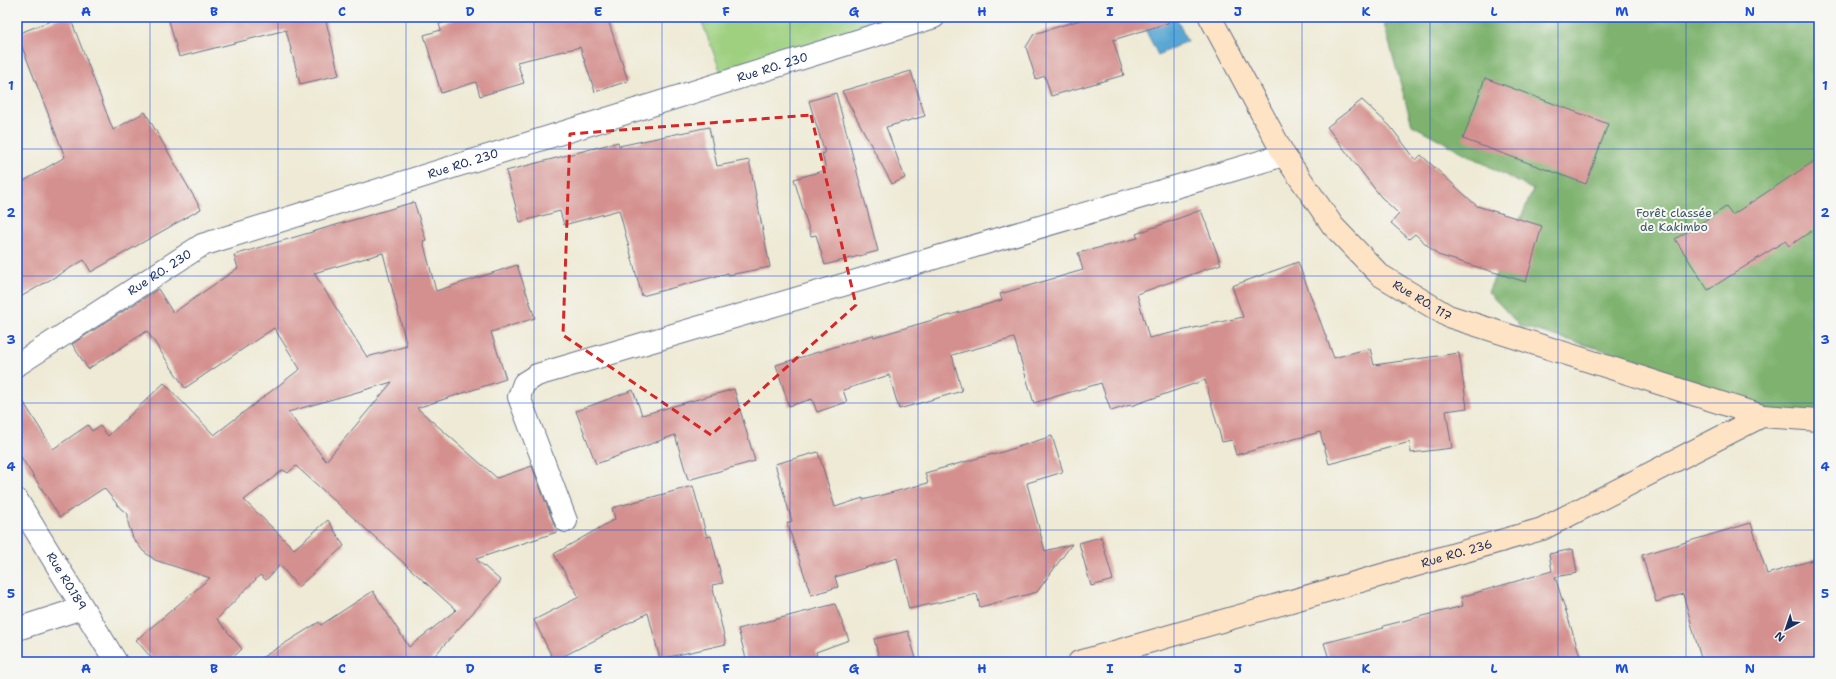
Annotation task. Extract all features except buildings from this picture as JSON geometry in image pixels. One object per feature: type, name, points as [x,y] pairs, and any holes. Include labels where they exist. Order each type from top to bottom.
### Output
[{"type":"street","name":"Rue RO. 230","points":[[17,365],[202,245],[934,17]]},
{"type":"street","name":"Rue RO. 117","points":[[1210,17],[1284,155],[1333,226],[1380,275],[1448,316],[1762,416]]},
{"type":"street","points":[[566,521],[519,397],[524,383],[537,375],[1284,155]]},
{"type":"street","points":[[1762,416],[1819,420]]},
{"type":"street","name":"Rue RO. 236","points":[[1080,662],[1542,529],[1762,416]]},
{"type":"street","name":"Rue RO.189","points":[[17,500],[116,662]]},
{"type":"street","points":[[17,629],[82,608]]},
{"type":"highlighted area","points":[[811,115],[856,305],[711,435],[563,335],[570,134]]},
{"type":"green space","points":[[700,17],[892,17],[723,78]]},
{"type":"green space","name":"Forêt classée de Kakimbo","points":[[1382,17],[1819,17],[1819,430],[1764,412],[1634,359],[1520,326],[1488,292],[1533,190],[1412,125]]},
{"type":"water","points":[[1139,17],[1176,17],[1187,41],[1158,55]]}]
